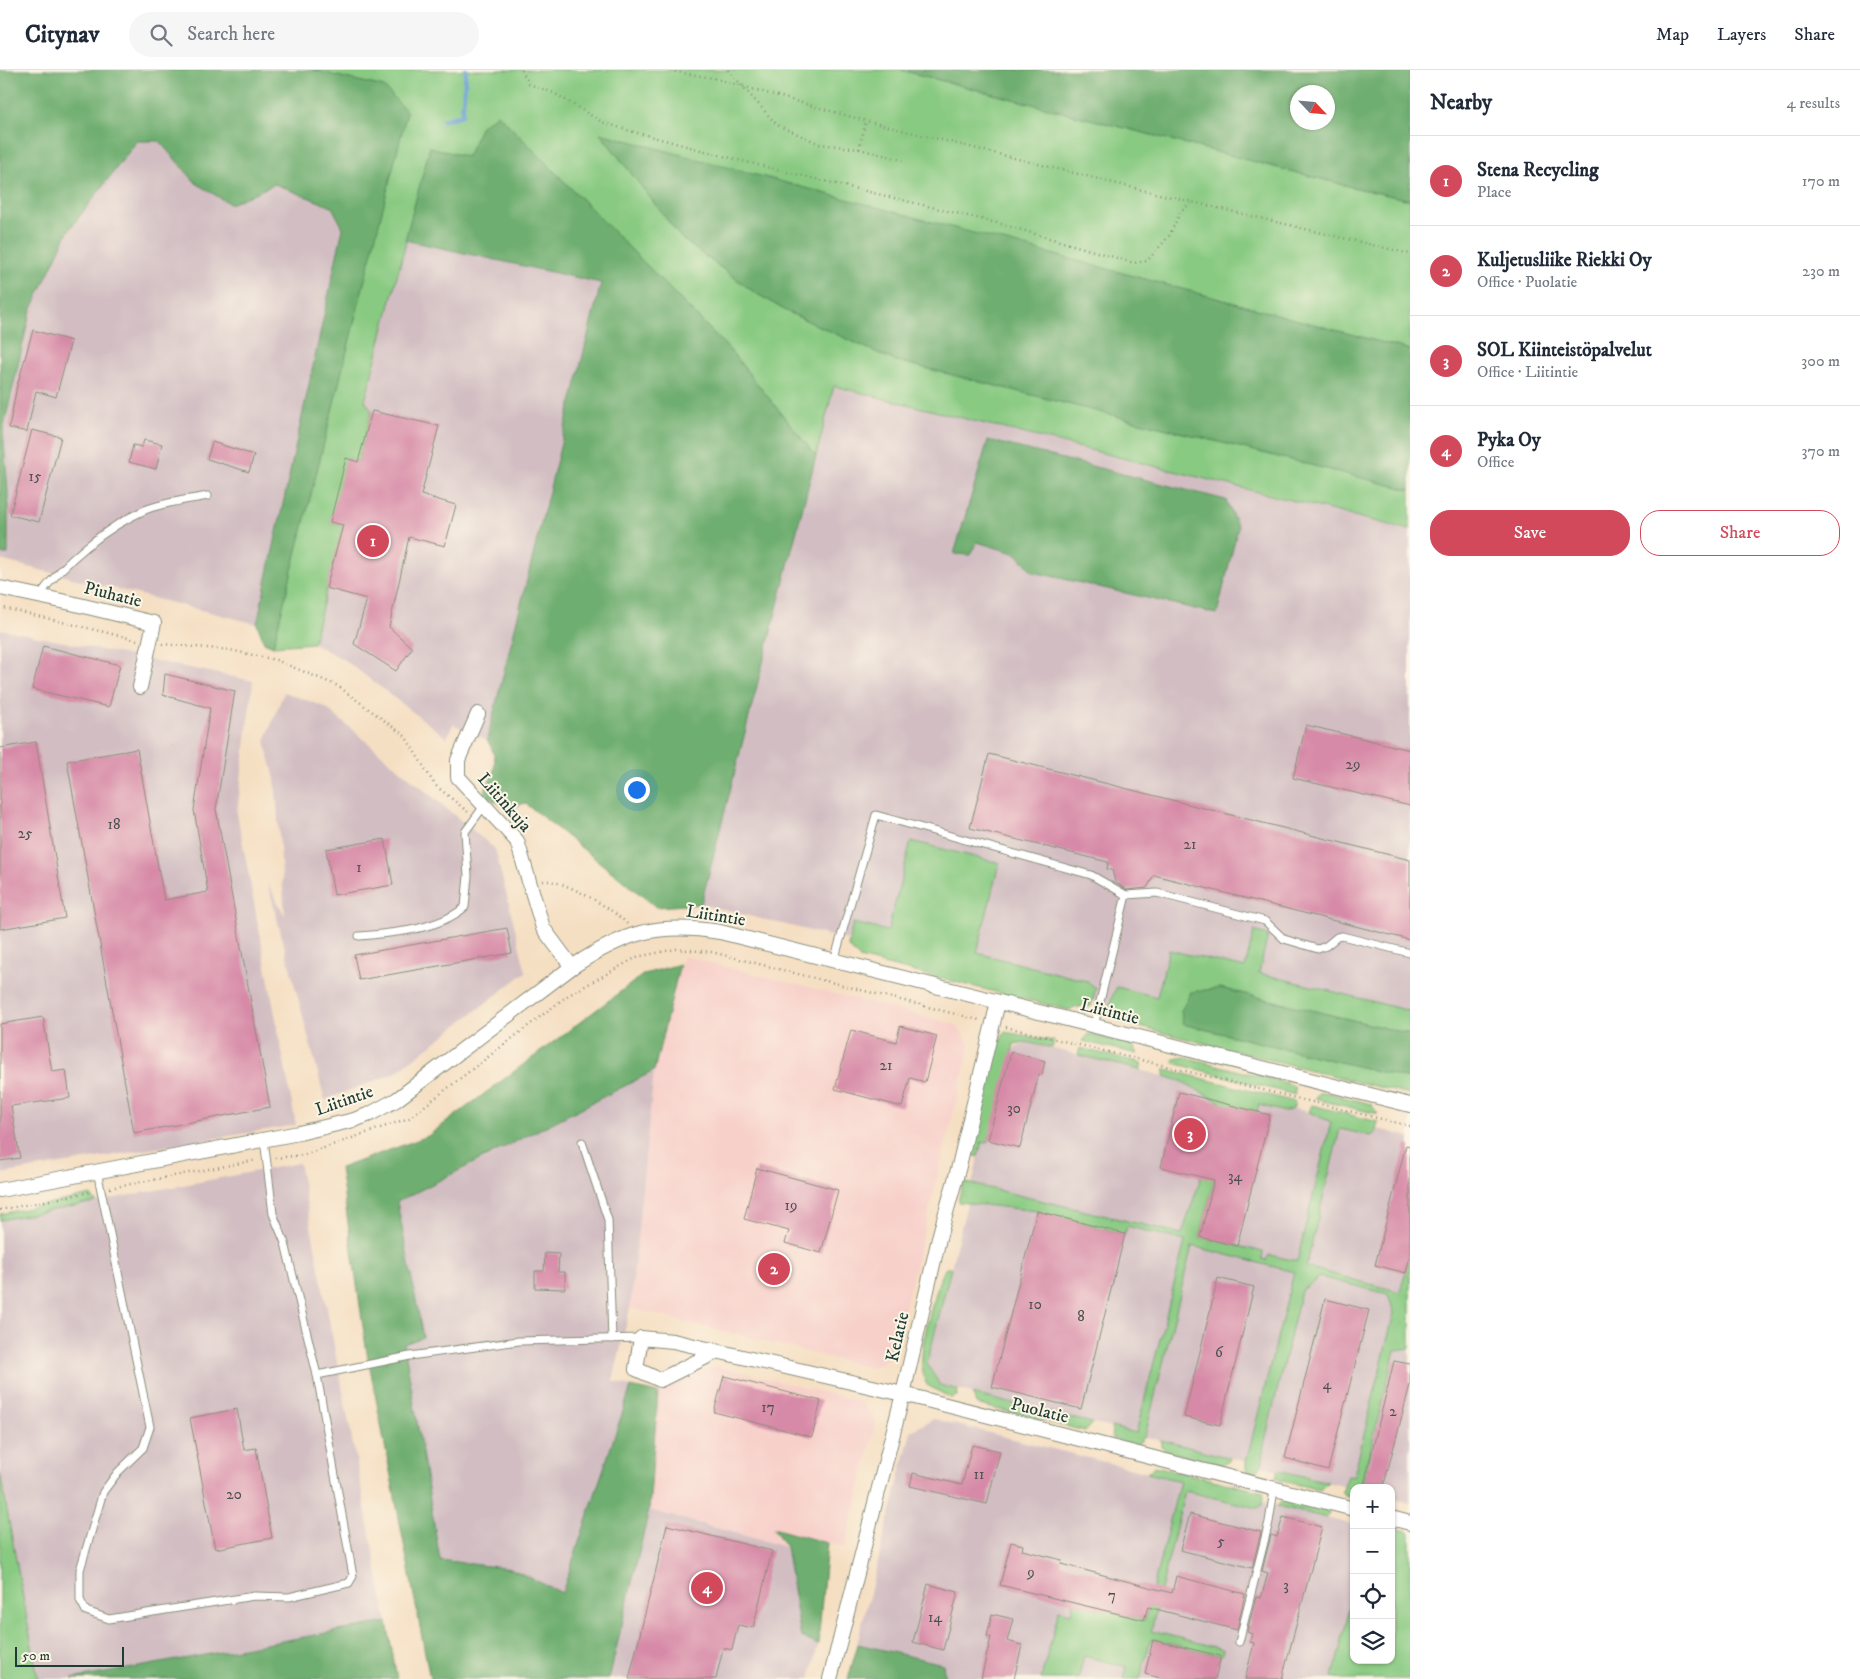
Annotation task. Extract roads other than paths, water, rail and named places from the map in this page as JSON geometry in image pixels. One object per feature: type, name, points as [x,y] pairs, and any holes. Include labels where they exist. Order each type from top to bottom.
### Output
[{"type":"street","name":"Piuhatie","points":[[0,588],[154,624],[140,687]]},
{"type":"street","name":"Liitinkuja","points":[[478,714],[458,760],[458,777],[517,841],[543,928],[572,967]]},
{"type":"street","name":"Liitintie","points":[[0,1190],[264,1139],[354,1120],[370,1114],[396,1100],[572,967],[595,952],[630,936],[656,929],[694,928],[720,932],[1410,1105]]},
{"type":"street","name":"Kelatie","points":[[830,1679],[903,1394],[940,1234],[998,1002]]},
{"type":"street","name":"Puolatie","points":[[641,1338],[673,1341],[903,1394],[1350,1508]]},
{"type":"street","points":[[641,1338],[636,1369],[660,1380],[716,1352]]},
{"type":"street","points":[[1395,1519],[1410,1523]]},
{"type":"lane","points":[[38,596],[52,579],[97,538],[145,511],[174,502],[208,496]]},
{"type":"lane","points":[[359,936],[390,933],[451,919],[464,907],[468,876],[465,832],[474,817],[484,806]]},
{"type":"lane","points":[[834,961],[876,815],[1091,875],[1126,895],[1157,893],[1265,921],[1284,939],[1318,949],[1326,946],[1337,937],[1342,936],[1410,953]]},
{"type":"lane","points":[[1094,1026],[1126,895]]},
{"type":"lane","points":[[97,1170],[150,1427],[143,1448],[118,1472],[103,1492],[80,1570],[80,1600],[86,1611],[108,1619],[254,1596],[289,1597],[349,1583],[353,1576],[318,1375],[285,1243],[273,1214],[264,1139]]},
{"type":"lane","points":[[582,1142],[608,1220],[612,1339]]},
{"type":"lane","points":[[318,1375],[410,1356],[519,1340],[641,1338]]},
{"type":"lane","points":[[1239,1642],[1269,1522],[1274,1490]]},
{"type":"waterway","points":[[443,120],[462,115],[466,70]]},
{"type":"place","name":"Stena Recycling","points":[[373,541]]},
{"type":"place","name":"SOL Kiinteistöpalvelut","points":[[1190,1134]]},
{"type":"place","name":"Kuljetusliike Riekki Oy","points":[[774,1269]]},
{"type":"place","name":"Pyka Oy","points":[[707,1588]]}]
